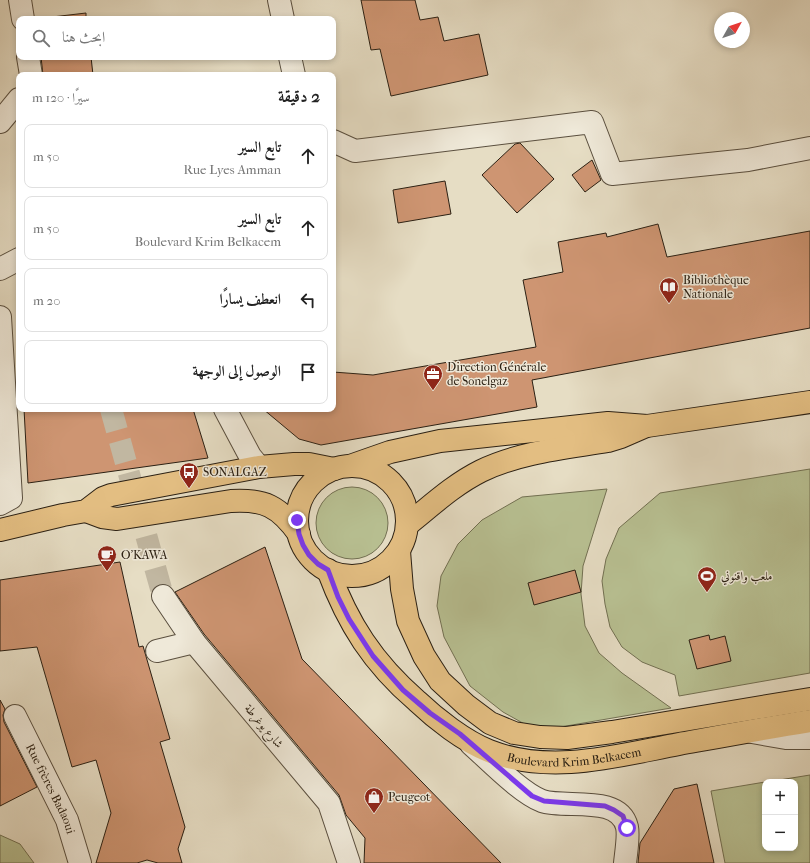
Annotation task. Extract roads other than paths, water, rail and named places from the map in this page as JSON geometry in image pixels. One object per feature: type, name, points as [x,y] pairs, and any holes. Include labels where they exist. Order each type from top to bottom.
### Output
[{"type":"main road","points":[[0,530],[86,511],[103,498],[111,495],[259,467],[309,464],[342,467],[365,468],[380,473],[392,483],[401,495],[406,510],[407,525],[399,551],[388,563],[375,572],[359,576],[343,575],[328,570],[318,564],[309,555],[299,534],[297,520],[299,507],[304,495],[312,484],[322,475],[342,467],[390,452],[440,441],[608,423],[647,426],[810,402]]},
{"type":"main road","points":[[407,525],[447,492],[480,471],[496,464],[517,457],[608,441],[647,426]]},
{"type":"main road","points":[[86,511],[102,517],[117,519],[231,501],[247,500],[264,503],[278,511],[289,521],[299,534]]},
{"type":"main road","name":"Boulevard Krim Belkacem","points":[[399,551],[402,589],[408,621],[424,656],[440,681],[466,705],[490,722],[514,732],[540,737],[567,738],[612,732],[810,699]]},
{"type":"main road","name":"Boulevard Krim Belkacem","points":[[328,570],[338,597],[349,619],[373,656],[403,690],[430,713],[460,734],[488,750],[515,758],[540,763],[568,763],[614,757],[810,721]]},
{"type":"street","points":[[20,0],[23,16]]},
{"type":"street","points":[[279,0],[282,16]]},
{"type":"street","points":[[28,60],[30,72]]},
{"type":"street","points":[[291,60],[293,72]]},
{"type":"street","points":[[0,122],[16,103]]},
{"type":"street","points":[[336,142],[355,151],[592,122],[612,174],[748,160],[810,148]]},
{"type":"street","points":[[0,269],[16,261]]},
{"type":"street","points":[[0,317],[11,498],[0,504]]},
{"type":"street","points":[[227,412],[250,456],[259,467]]},
{"type":"street","name":"شارع يوغرطة","points":[[163,596],[194,642],[329,803],[349,863]]},
{"type":"street","points":[[157,651],[194,642]]},
{"type":"street","name":"Rue frères Badaoui","points":[[16,716],[67,820],[80,863]]},
{"type":"street","points":[[747,732],[786,738],[810,738]]},
{"type":"street","points":[[460,734],[532,796],[544,801],[605,806],[623,816],[627,828],[625,863]]},
{"type":"tunnel","points":[[112,412],[163,596]]},
{"type":"place","name":"Bibliothèque Nationale","points":[[669,304]]},
{"type":"place","name":"Direction Générale de Sonelgaz","points":[[433,391]]},
{"type":"place","name":"SONALGAZ","points":[[189,489]]},
{"type":"place","name":"O'KAWA","points":[[107,572]]},
{"type":"place","name":"ملعب واقنوني","points":[[707,593]]},
{"type":"place","name":"Peugeot","points":[[374,814]]}]
